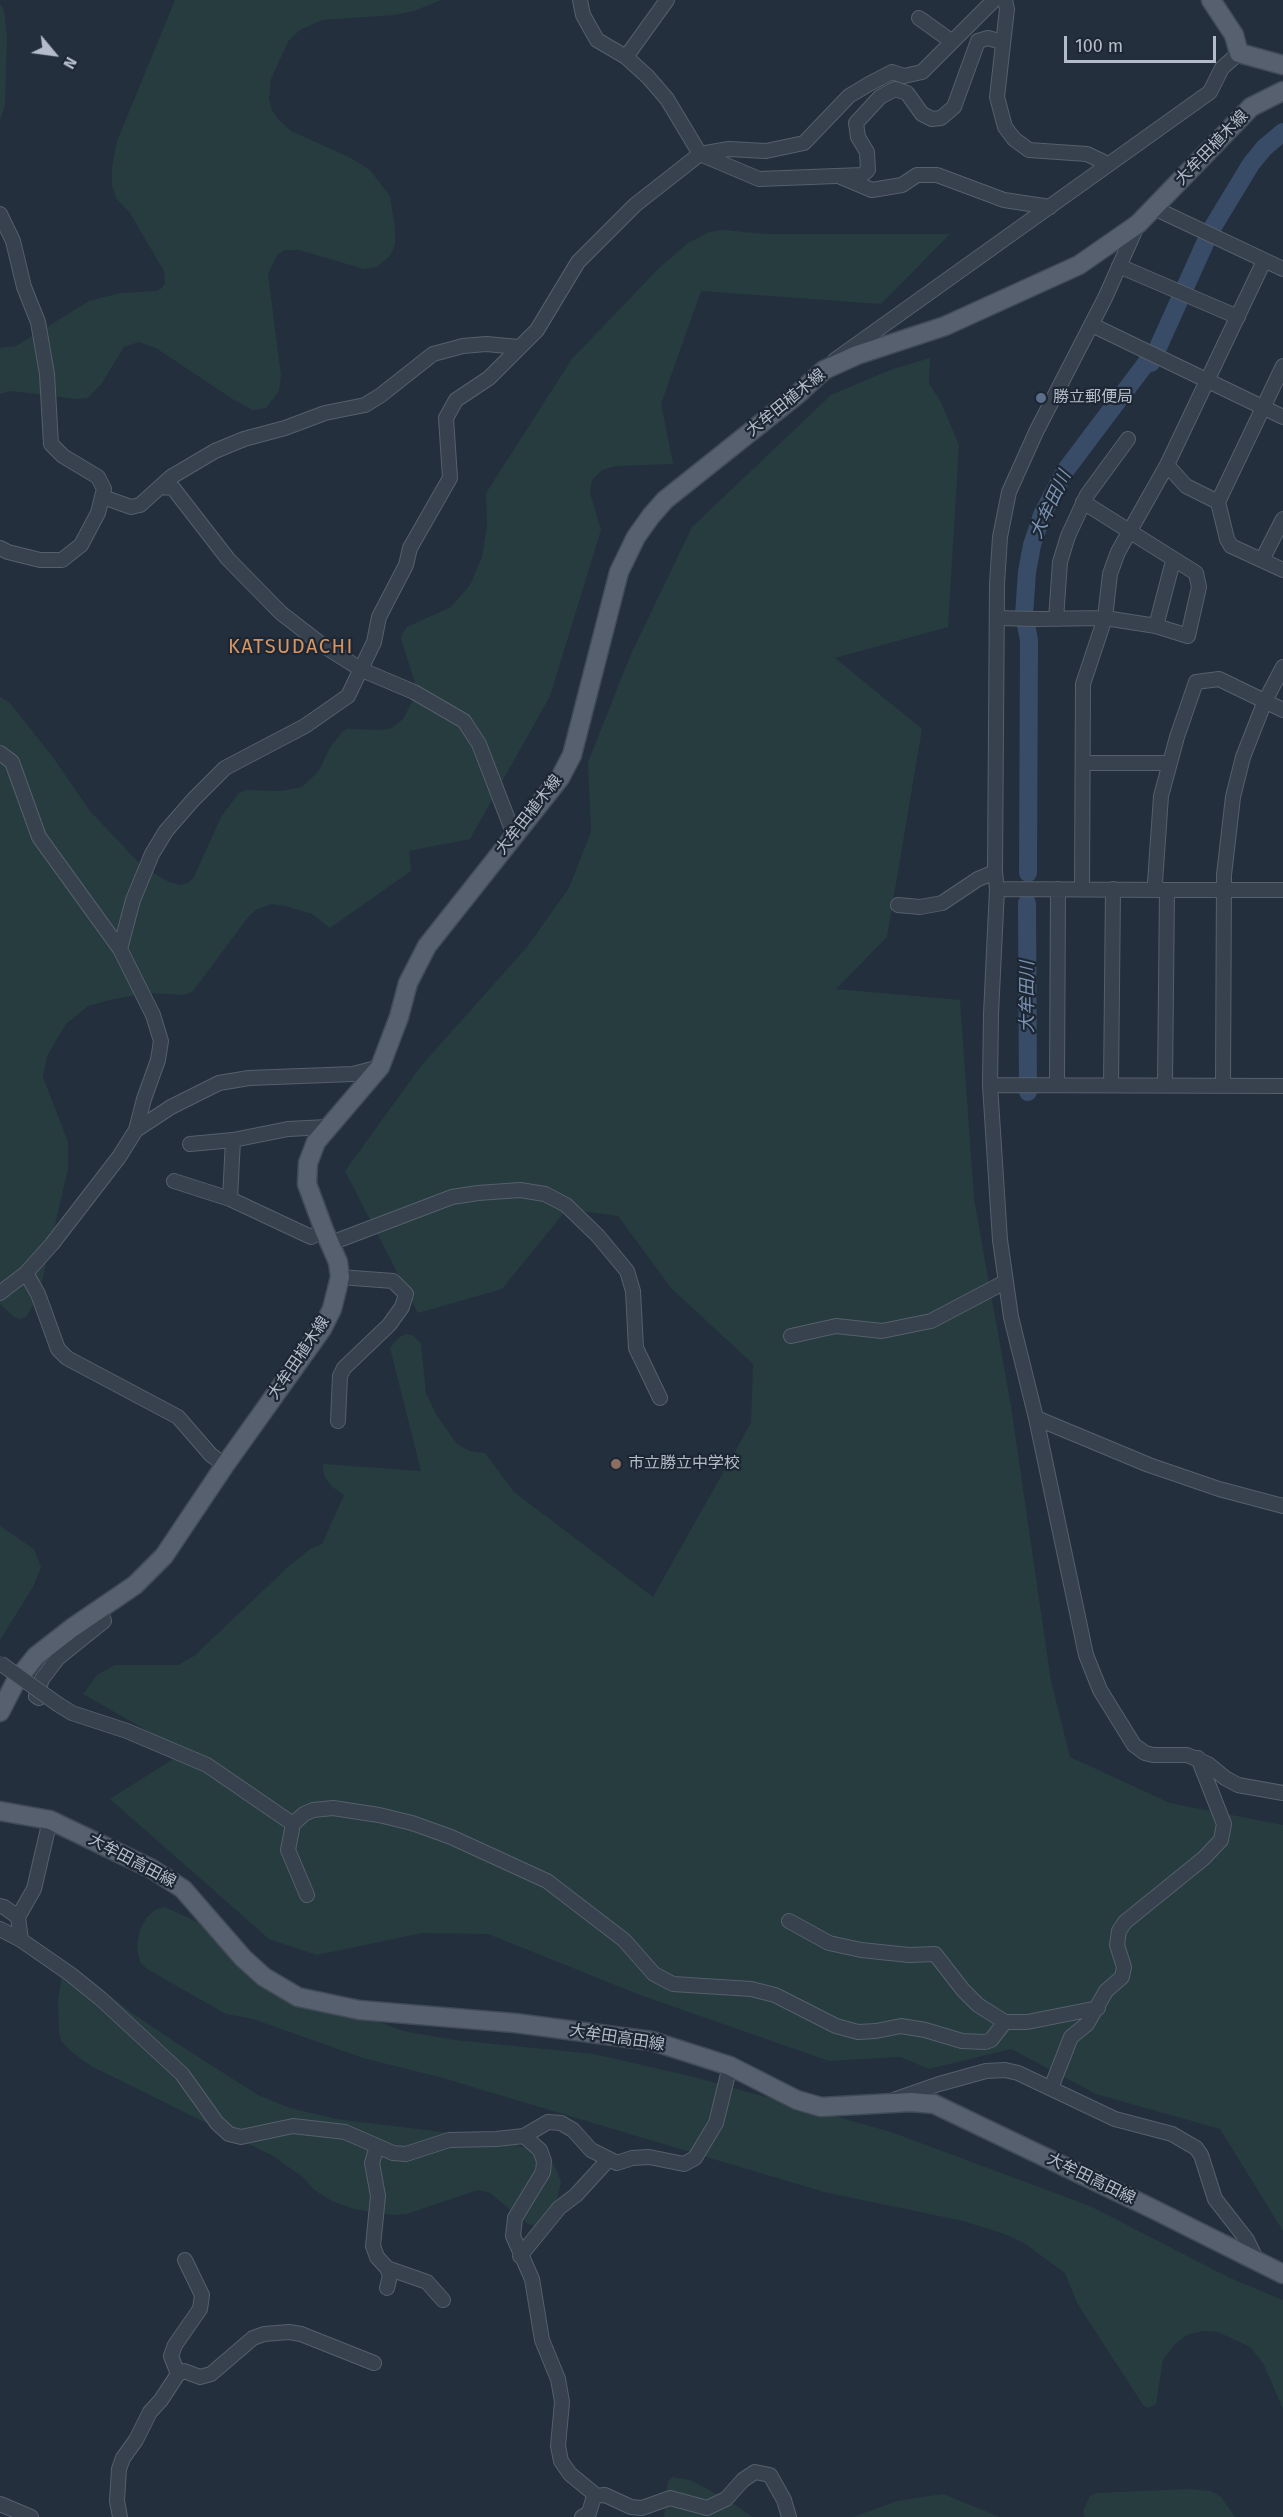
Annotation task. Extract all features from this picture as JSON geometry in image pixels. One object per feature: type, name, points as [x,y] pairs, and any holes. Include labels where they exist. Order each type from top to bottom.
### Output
[{"type":"main road","points":[[1211,0],[1212,5],[1234,35],[1239,53],[1283,65]]},
{"type":"main road","name":"大牟田植木線","points":[[0,1712],[16,1682],[36,1656],[135,1585],[164,1556],[225,1465],[322,1329],[332,1309],[340,1277],[338,1262],[307,1184],[308,1163],[316,1143],[327,1127],[380,1067],[399,1017],[408,983],[427,946],[560,778],[572,755],[619,572],[636,537],[665,500],[798,394],[824,370],[856,355],[945,326],[1079,265],[1138,224],[1251,107],[1283,91]]},
{"type":"main road","name":"大牟田高田線","points":[[0,1811],[50,1820],[152,1869],[183,1889],[243,1958],[264,1977],[298,1997],[359,2010],[515,2023],[640,2039],[730,2066],[797,2100],[821,2107],[923,2103],[951,2111],[1283,2274]]},
{"type":"street","points":[[580,0],[583,15],[597,40],[626,57],[667,99],[700,154],[759,179],[862,176],[868,170],[867,152],[858,137],[856,123],[880,97],[895,89],[907,93],[922,114],[940,118],[954,107],[978,41],[988,38],[1002,42]]},
{"type":"street","points":[[626,57],[667,0]]},
{"type":"street","points":[[120,949],[133,900],[152,854],[176,819],[225,768],[305,726],[348,696],[363,670],[374,642],[379,617],[406,565],[410,548],[450,478],[446,418],[456,400],[489,378],[544,321],[561,288],[584,256],[635,205],[700,154],[729,149],[766,151],[804,143],[849,96],[892,72],[904,75],[922,72],[994,0]]},
{"type":"street","points":[[1005,0],[1007,9],[997,97],[1005,127],[1014,139],[1029,150],[1087,154],[1108,164]]},
{"type":"street","points":[[919,18],[951,41]]},
{"type":"street","points":[[798,394],[829,365],[867,335],[1210,92],[1222,68],[1239,53]]},
{"type":"street","points":[[839,176],[872,190],[902,185],[917,175],[937,175],[997,198],[1050,207]]},
{"type":"street","points":[[1154,208],[1283,269]]},
{"type":"street","points":[[0,214],[13,241],[24,286],[38,322],[47,374],[51,444],[63,456],[98,477],[104,489],[98,513],[81,545],[62,560],[40,560],[0,548]]},
{"type":"street","points":[[1138,224],[1092,325],[1036,432],[1009,492],[1000,537],[996,584],[995,872],[997,889],[990,1085],[995,1180],[1005,1282],[1011,1317],[1036,1418],[1086,1655],[1095,1679],[1134,1744],[1145,1753],[1187,1755],[1198,1758],[1238,1785],[1283,1792]]},
{"type":"street","points":[[1082,888],[1083,684],[1105,618],[1110,573],[1118,552],[1167,465],[1264,261]]},
{"type":"street","points":[[1119,266],[1238,317]]},
{"type":"street","points":[[1092,325],[1283,417]]},
{"type":"street","points":[[103,497],[131,507],[140,506],[171,477],[195,462],[244,439],[285,428],[326,413],[365,405],[433,354],[474,345],[519,347]]},
{"type":"street","points":[[1283,366],[1218,502],[1227,539],[1231,546],[1283,570]]},
{"type":"street","points":[[1056,619],[1060,562],[1083,502],[1128,439]]},
{"type":"street","points":[[1167,465],[1186,486],[1218,502]]},
{"type":"street","points":[[160,487],[173,488],[228,559],[281,613],[321,644],[363,670],[414,692],[464,721],[479,744],[514,835]]},
{"type":"street","points":[[997,618],[1035,620],[1105,618],[1156,626],[1188,636],[1199,587],[1196,573],[1173,561],[1083,502]]},
{"type":"street","points":[[1262,560],[1283,519]]},
{"type":"street","points":[[1156,626],[1173,561]]},
{"type":"street","points":[[1223,1086],[1225,852],[1235,788],[1243,757],[1265,701],[1283,667]]},
{"type":"street","points":[[1165,1085],[1162,890],[1155,883],[1161,796],[1169,763],[1196,682],[1219,679],[1283,710]]},
{"type":"street","points":[[0,753],[12,762],[39,837],[120,949],[153,1015],[161,1041],[158,1060],[136,1130],[119,1157],[52,1244],[26,1273],[0,1293]]},
{"type":"street","points":[[1083,763],[1169,763]]},
{"type":"street","points":[[898,905],[920,907],[942,903],[978,879],[995,872]]},
{"type":"street","points":[[997,889],[1283,890]]},
{"type":"street","points":[[1057,1085],[1058,889]]},
{"type":"street","points":[[1111,1085],[1113,889]]},
{"type":"street","points":[[136,1130],[171,1107],[219,1083],[249,1078],[353,1074],[380,1067]]},
{"type":"street","points":[[990,1085],[1283,1086]]},
{"type":"street","points":[[190,1144],[233,1140],[288,1129],[327,1127]]},
{"type":"street","points":[[230,1199],[233,1140]]},
{"type":"street","points":[[174,1180],[230,1199],[311,1237],[327,1237],[452,1197],[520,1190],[545,1194],[566,1205],[598,1236],[627,1271],[633,1291],[636,1348],[660,1398]]},
{"type":"street","points":[[26,1273],[38,1294],[58,1349],[67,1358],[178,1418],[211,1455],[225,1465]]},
{"type":"street","points":[[338,1421],[340,1376],[344,1368],[389,1326],[402,1307],[406,1294],[393,1281],[340,1277]]},
{"type":"street","points":[[791,1336],[836,1326],[882,1331],[931,1321],[1005,1282]]},
{"type":"street","points":[[1036,1418],[1149,1465],[1219,1489],[1283,1506]]},
{"type":"street","points":[[100,1609],[104,1621],[58,1658],[42,1678],[36,1696],[55,1710],[72,1713],[128,1731],[207,1765],[293,1824]]},
{"type":"street","points":[[0,1663],[72,1713]]},
{"type":"street","points":[[1051,2088],[1071,2037],[1087,2024],[1106,1991],[1122,1977],[1124,1967],[1117,1945],[1119,1931],[1125,1922],[1203,1858],[1221,1840],[1224,1824],[1198,1758]]},
{"type":"street","points":[[307,1895],[288,1850],[293,1824],[304,1814],[313,1810],[333,1808],[412,1822],[451,1837],[547,1881],[624,1940],[654,1974],[673,1984],[751,1989],[775,1995],[836,2026],[858,2032],[901,2026],[926,2030],[962,2041],[985,2042],[991,2040],[1005,2022]]},
{"type":"street","points":[[21,1940],[18,1917],[34,1889],[50,1820]]},
{"type":"street","points":[[0,1906],[18,1917]]},
{"type":"street","points":[[789,1921],[829,1943],[861,1950],[909,1955],[935,1954],[978,2005],[1005,2022],[1027,2022],[1098,2008]]},
{"type":"street","points":[[0,1929],[21,1940],[93,1993],[182,2074],[217,2123],[229,2134],[241,2137],[293,2126],[345,2132],[393,2153],[406,2154],[448,2140],[524,2136],[548,2122],[561,2123],[573,2130],[591,2150],[617,2163],[632,2158],[649,2157],[677,2164],[690,2161],[716,2123],[730,2066]]},
{"type":"street","points":[[885,2104],[939,2084],[986,2071],[1005,2070],[1018,2073],[1114,2119],[1172,2134],[1196,2148],[1201,2155],[1215,2199],[1246,2240],[1257,2261]]},
{"type":"street","points":[[524,2136],[540,2150],[544,2161],[543,2172],[516,2218],[513,2236],[532,2279],[542,2340],[558,2379],[562,2402],[558,2446],[561,2461],[570,2474],[594,2496],[589,2513],[582,2517]]},
{"type":"street","points":[[377,2146],[372,2163],[378,2196],[373,2246],[390,2276],[387,2288]]},
{"type":"street","points":[[520,2256],[559,2208],[576,2195],[608,2160]]},
{"type":"street","points":[[178,2374],[171,2356],[175,2345],[200,2309],[202,2295],[185,2260]]},
{"type":"street","points":[[387,2268],[427,2282],[443,2300]]},
{"type":"street","points":[[120,2517],[117,2501],[119,2469],[123,2458],[136,2440],[150,2412],[178,2374],[184,2372],[201,2377],[210,2374],[253,2338],[264,2334],[289,2332],[301,2334],[374,2364]]},
{"type":"street","points":[[594,2496],[605,2495],[631,2507],[642,2508],[670,2498],[707,2508],[726,2499],[743,2480],[755,2472],[770,2475],[781,2493],[789,2517]]},
{"type":"street","points":[[0,2504],[31,2517]]},
{"type":"green space","points":[[175,0],[441,0],[414,11],[394,15],[322,20],[300,30],[289,40],[271,79],[269,99],[272,110],[279,120],[291,131],[351,158],[370,170],[390,196],[395,245],[390,256],[377,267],[364,269],[299,250],[285,250],[277,255],[268,274],[281,375],[279,391],[266,408],[253,410],[234,400],[156,348],[139,342],[124,347],[102,383],[88,398],[77,399],[11,391],[0,394],[0,348],[16,346],[89,301],[121,293],[156,291],[165,283],[164,271],[130,213],[116,198],[112,185],[112,167],[117,141]]},
{"type":"green space","points":[[0,4],[4,10],[7,39],[5,105],[0,121]]},
{"type":"green space","points":[[722,230],[766,234],[950,234],[881,304],[701,291],[661,404],[673,464],[616,466],[602,470],[592,480],[590,493],[601,530],[550,696],[470,839],[409,851],[411,871],[330,928],[312,914],[285,906],[271,904],[256,910],[249,916],[193,991],[184,995],[151,993],[114,999],[88,1006],[66,1024],[47,1056],[43,1077],[68,1142],[68,1169],[39,1294],[27,1316],[21,1319],[14,1317],[0,1304],[0,697],[10,703],[52,756],[90,811],[142,866],[169,882],[180,885],[188,883],[194,877],[221,817],[238,794],[246,790],[281,791],[302,787],[319,771],[329,749],[342,732],[347,729],[392,728],[403,719],[412,702],[415,683],[401,639],[402,634],[407,627],[451,607],[470,585],[482,557],[487,526],[486,493],[572,359],[658,269],[688,243],[709,232]]},
{"type":"green space","points":[[930,358],[929,384],[940,400],[959,445],[948,627],[835,658],[922,729],[887,937],[836,989],[960,1000],[974,1199],[1011,1406],[1051,1681],[1070,1757],[1170,1803],[1283,1825],[1283,2231],[1220,2129],[1096,2094],[1011,2049],[929,2069],[900,2057],[829,2061],[640,1995],[488,1934],[422,1933],[317,1955],[269,1939],[110,1799],[184,1752],[83,1694],[97,1675],[115,1665],[178,1665],[194,1656],[289,1566],[310,1549],[322,1544],[344,1495],[331,1486],[324,1475],[323,1464],[421,1471],[390,1348],[398,1338],[406,1334],[412,1335],[421,1343],[426,1393],[436,1414],[457,1444],[470,1451],[485,1453],[514,1492],[653,1597],[751,1423],[753,1364],[671,1288],[618,1216],[567,1209],[502,1289],[418,1313],[345,1171],[421,1066],[527,947],[569,888],[591,832],[588,762],[631,654],[692,527],[831,395],[890,370]]},
{"type":"green space","points":[[0,1526],[34,1549],[41,1567],[33,1587],[0,1640]]},
{"type":"green space","points":[[165,1907],[227,1936],[267,1970],[353,2012],[403,2031],[454,2040],[594,2054],[698,2078],[891,2132],[1090,2206],[1230,2278],[1283,2300],[1283,2409],[1263,2363],[1250,2347],[1218,2332],[1203,2331],[1187,2335],[1174,2345],[1163,2360],[1156,2404],[1148,2408],[1143,2405],[1077,2303],[1065,2273],[1024,2243],[1005,2234],[963,2221],[824,2192],[439,2077],[363,2058],[253,2019],[226,2014],[147,1969],[140,1962],[137,1948],[140,1929],[147,1917],[155,1910]]},
{"type":"green space","points":[[71,1968],[77,1969],[132,2013],[175,2042],[258,2095],[290,2108],[336,2119],[492,2138],[536,2151],[551,2159],[561,2181],[550,2216],[536,2226],[528,2224],[490,2193],[478,2190],[407,2214],[392,2215],[354,2209],[332,2201],[314,2190],[304,2178],[273,2156],[91,2066],[73,2053],[62,2042],[59,2033],[58,2000],[62,1974]]},
{"type":"green space","points":[[673,2477],[690,2480],[726,2499],[753,2517],[664,2517],[668,2481]]},
{"type":"green space","points":[[1190,2489],[1210,2491],[1221,2497],[1235,2517],[1085,2517],[1083,2511],[1090,2496],[1096,2493]]},
{"type":"green space","points":[[943,2494],[1000,2517],[853,2517],[897,2501]]},
{"type":"waterway","name":"大牟田川","points":[[1028,873],[1029,640],[1024,615],[1027,572],[1032,545],[1042,515],[1065,471],[1147,362],[1151,363],[1211,230],[1251,164],[1264,148],[1283,132]]},
{"type":"waterway","name":"大牟田川","points":[[1027,903],[1028,1092]]},
{"type":"place","name":"勝立郵便局","points":[[1041,398]]},
{"type":"place","name":"市立勝立中学校","points":[[616,1464]]},
{"type":"district","name":"KATSUDACHI","points":[[291,647]]}]
